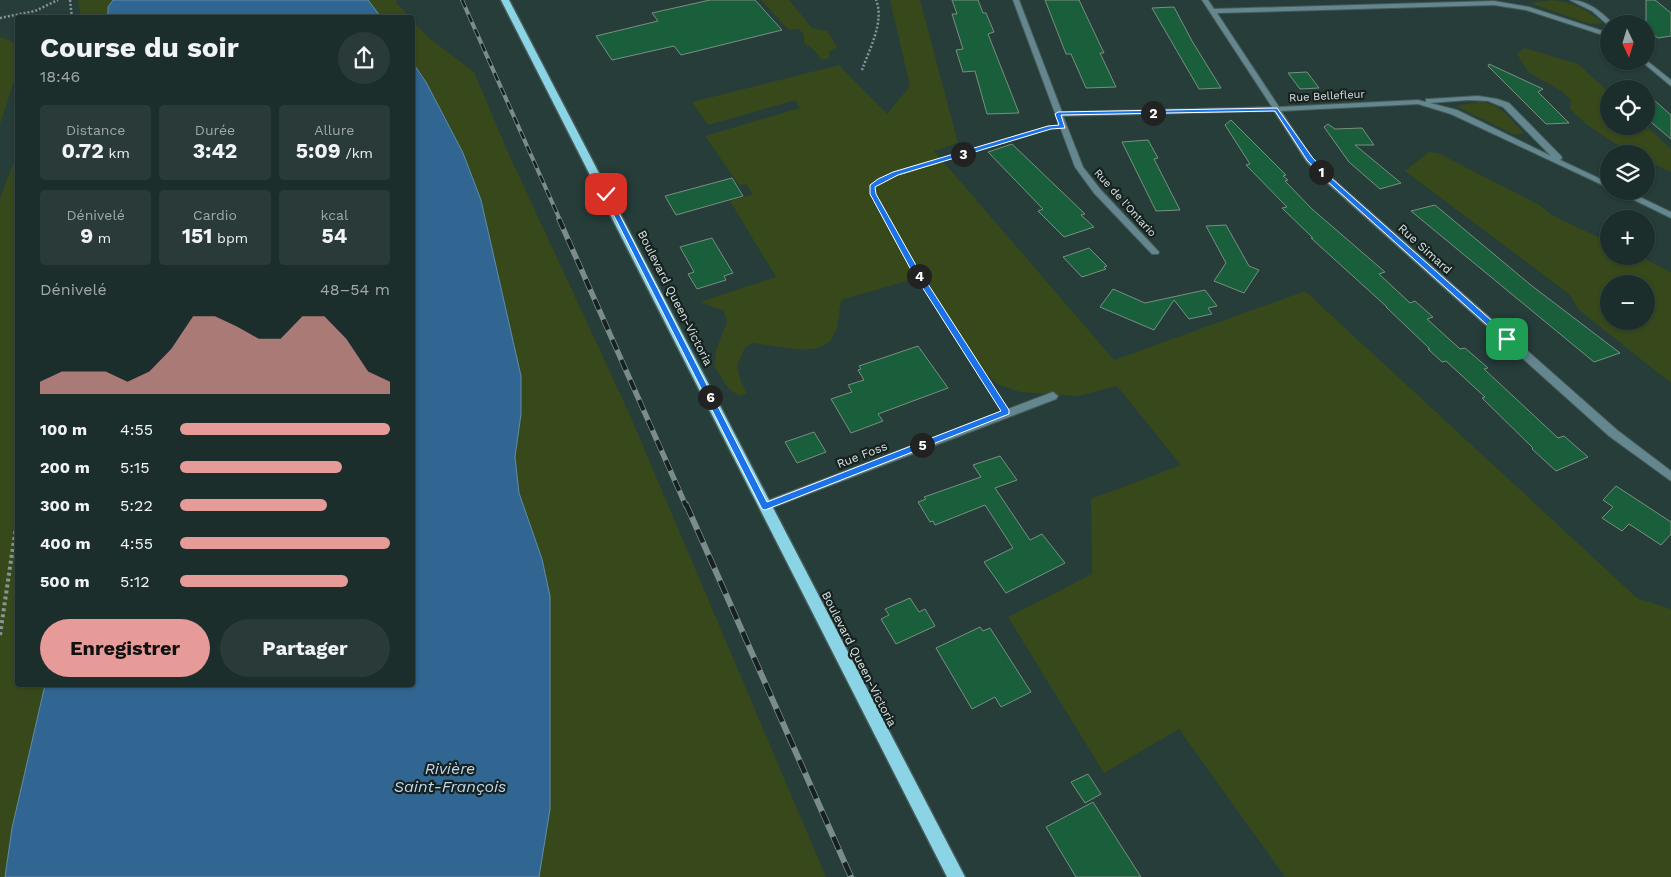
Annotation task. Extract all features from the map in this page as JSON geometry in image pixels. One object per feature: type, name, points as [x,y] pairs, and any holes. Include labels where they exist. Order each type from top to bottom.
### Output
[{"type":"main road","name":"Boulevard Queen-Victoria","points":[[505,0],[956,877]]},
{"type":"street","name":"Rue de l'Ontario","points":[[1016,0],[1079,167],[1155,252]]},
{"type":"street","name":"Rue Simard","points":[[1205,0],[1309,159],[1328,179],[1613,433],[1671,477]]},
{"type":"street","points":[[1212,11],[1494,3],[1509,0]]},
{"type":"street","points":[[1573,0],[1594,10],[1600,15]]},
{"type":"street","points":[[1494,3],[1527,8],[1600,32]]},
{"type":"street","points":[[1655,70],[1671,84]]},
{"type":"street","name":"Rue Bellefleur","points":[[1058,114],[1277,110],[1488,98],[1506,105],[1564,164]]},
{"type":"street","name":"Rue Bellefleur","points":[[1418,102],[1454,112],[1600,182]]},
{"type":"street","points":[[1639,200],[1671,215]]},
{"type":"street","name":"Rue Foss","points":[[765,506],[1006,412],[1053,396]]},
{"type":"path","points":[[0,18],[35,11],[58,0]]},
{"type":"path","points":[[70,0],[72,15]]},
{"type":"path","points":[[862,70],[880,14],[879,4],[876,0]]},
{"type":"path","points":[[1006,412],[914,268],[873,194],[872,187],[880,180],[896,174],[1050,128],[1063,126]]},
{"type":"path","points":[[0,635],[15,533]]},
{"type":"green space","points":[[78,0],[113,0],[108,7],[108,15],[81,15]]},
{"type":"green space","points":[[368,0],[397,0],[396,3],[408,15],[379,15]]},
{"type":"green space","points":[[761,0],[789,0],[812,28],[827,31],[837,47],[829,52],[829,58],[822,60],[813,49],[804,43],[804,35],[799,29],[789,30]]},
{"type":"green space","points":[[890,0],[920,0],[958,143],[934,151],[1114,360],[1305,291],[1637,598],[1671,609],[1671,877],[1285,877],[1179,729],[1104,773],[1008,617],[1092,574],[1091,499],[1181,465],[1117,386],[1078,396],[1020,392],[997,384],[960,347],[917,278],[841,300],[837,328],[830,342],[818,348],[803,350],[753,343],[745,347],[737,366],[740,379],[747,393],[739,396],[728,388],[714,365],[716,350],[727,322],[724,311],[700,302],[776,277],[730,201],[753,194],[746,184],[739,185],[705,136],[800,108],[795,100],[708,125],[692,102],[839,65],[887,114],[910,86]]},
{"type":"green space","points":[[1552,0],[1566,2],[1590,13],[1600,20],[1600,23],[1590,24],[1530,3]]},
{"type":"green space","points":[[415,23],[429,38],[474,72],[506,148],[629,413],[826,877],[539,877],[550,809],[550,596],[542,559],[519,493],[515,457],[521,414],[521,376],[481,200],[463,153],[426,82],[415,66]]},
{"type":"green space","points":[[2,37],[15,44],[15,78],[0,124],[0,38]]},
{"type":"green space","points":[[1525,48],[1578,64],[1600,84],[1600,133],[1586,124],[1570,109],[1571,100],[1563,92],[1528,72],[1517,54]]},
{"type":"green space","points":[[1479,102],[1499,108],[1524,133],[1515,135],[1456,106]]},
{"type":"green space","points":[[1655,134],[1671,149],[1671,172],[1655,164],[1655,145],[1618,145],[1602,135]]},
{"type":"green space","points":[[1429,152],[1438,153],[1541,206],[1553,216],[1600,238],[1600,265],[1655,264],[1671,272],[1671,383],[1604,330],[1655,330],[1655,275],[1600,275],[1600,327],[1579,310],[1569,294],[1405,171]]},
{"type":"green space","points":[[15,158],[15,687],[45,687],[12,828],[5,877],[0,877],[0,199]]},
{"type":"water","points":[[113,0],[368,0],[379,15],[108,15],[108,7]]},
{"type":"water","name":"Rivière Saint-François","points":[[415,66],[426,82],[463,153],[481,200],[521,376],[521,414],[515,457],[519,493],[542,559],[550,596],[550,809],[539,877],[5,877],[12,828],[45,687],[415,687]]},
{"type":"building","points":[[710,0],[755,0],[782,30],[681,55],[674,46],[612,60],[596,36],[658,21],[652,13]]},
{"type":"building","points":[[952,0],[978,0],[983,13],[986,13],[994,32],[988,34],[1019,113],[987,114],[975,71],[963,72],[956,50],[963,49],[952,14],[957,14]]},
{"type":"building","points":[[1045,0],[1079,0],[1104,53],[1100,53],[1116,87],[1086,88],[1071,54],[1066,54]]},
{"type":"building","points":[[1646,0],[1655,0],[1671,13],[1671,36],[1658,38],[1655,36],[1655,15],[1646,15]]},
{"type":"building","points":[[1174,7],[1221,88],[1199,89],[1152,8]]},
{"type":"building","points":[[1489,64],[1543,89],[1538,92],[1569,123],[1546,124],[1488,66]]},
{"type":"building","points":[[1307,72],[1319,88],[1300,89],[1288,73]]},
{"type":"building","points":[[1655,101],[1671,115],[1671,139],[1655,126]]},
{"type":"building","points":[[1231,120],[1286,175],[1283,176],[1288,180],[1285,181],[1312,209],[1385,272],[1379,274],[1410,303],[1415,301],[1433,317],[1427,319],[1460,349],[1465,348],[1488,368],[1484,369],[1558,438],[1564,436],[1588,457],[1556,471],[1532,449],[1482,398],[1485,397],[1446,361],[1442,362],[1428,349],[1430,349],[1311,238],[1313,238],[1282,208],[1287,207],[1246,165],[1250,164],[1225,125]]},
{"type":"building","points":[[1328,124],[1335,129],[1362,128],[1374,145],[1355,145],[1401,183],[1380,189],[1349,162],[1324,127]]},
{"type":"building","points":[[1148,140],[1158,158],[1154,159],[1180,210],[1156,211],[1122,142]]},
{"type":"building","points":[[1012,144],[1085,214],[1081,215],[1094,227],[1064,237],[1038,211],[1043,209],[988,152]]},
{"type":"building","points":[[732,178],[743,196],[676,215],[665,196]]},
{"type":"building","points":[[1435,205],[1532,286],[1620,353],[1594,362],[1411,211]]},
{"type":"building","points":[[1226,225],[1249,266],[1259,270],[1244,293],[1214,281],[1226,263],[1206,226]]},
{"type":"building","points":[[712,238],[733,273],[724,276],[726,280],[697,289],[688,274],[694,272],[680,247]]},
{"type":"building","points":[[1089,248],[1107,266],[1104,267],[1106,269],[1082,277],[1063,257]]},
{"type":"building","points":[[1113,289],[1145,303],[1205,290],[1217,306],[1208,308],[1212,314],[1189,319],[1174,300],[1154,330],[1100,307]]},
{"type":"building","points":[[918,346],[948,388],[878,414],[883,421],[851,433],[831,399],[852,392],[848,385],[864,380],[858,370],[861,369],[859,366]]},
{"type":"building","points":[[814,432],[826,452],[797,463],[785,442]]},
{"type":"building","points":[[1000,456],[1017,480],[995,488],[1030,540],[1042,534],[1065,563],[1006,593],[984,562],[1013,548],[985,505],[935,525],[933,521],[930,522],[918,502],[926,499],[924,497],[981,477],[973,465]]},
{"type":"building","points":[[1616,486],[1671,522],[1671,534],[1661,545],[1629,524],[1622,531],[1602,518],[1613,507],[1603,500]]},
{"type":"building","points":[[910,598],[919,612],[925,609],[935,626],[896,644],[881,619],[889,615],[885,609]]},
{"type":"building","points":[[980,627],[983,631],[990,628],[1031,692],[1001,707],[995,697],[972,709],[936,648]]},
{"type":"building","points":[[1088,774],[1101,794],[1085,803],[1071,782]]},
{"type":"building","points":[[1093,802],[1141,877],[1076,877],[1046,827]]},
{"type":"railway","points":[[462,0],[560,220]]},
{"type":"railway","points":[[559,219],[686,506]]},
{"type":"railway","points":[[686,504],[851,877]]},
{"type":"route","points":[[606,194],[765,506],[1006,412],[914,268],[873,194],[872,187],[880,180],[896,174],[1050,128],[1063,126],[1058,114],[1277,110],[1309,159],[1328,179],[1507,339]]}]
